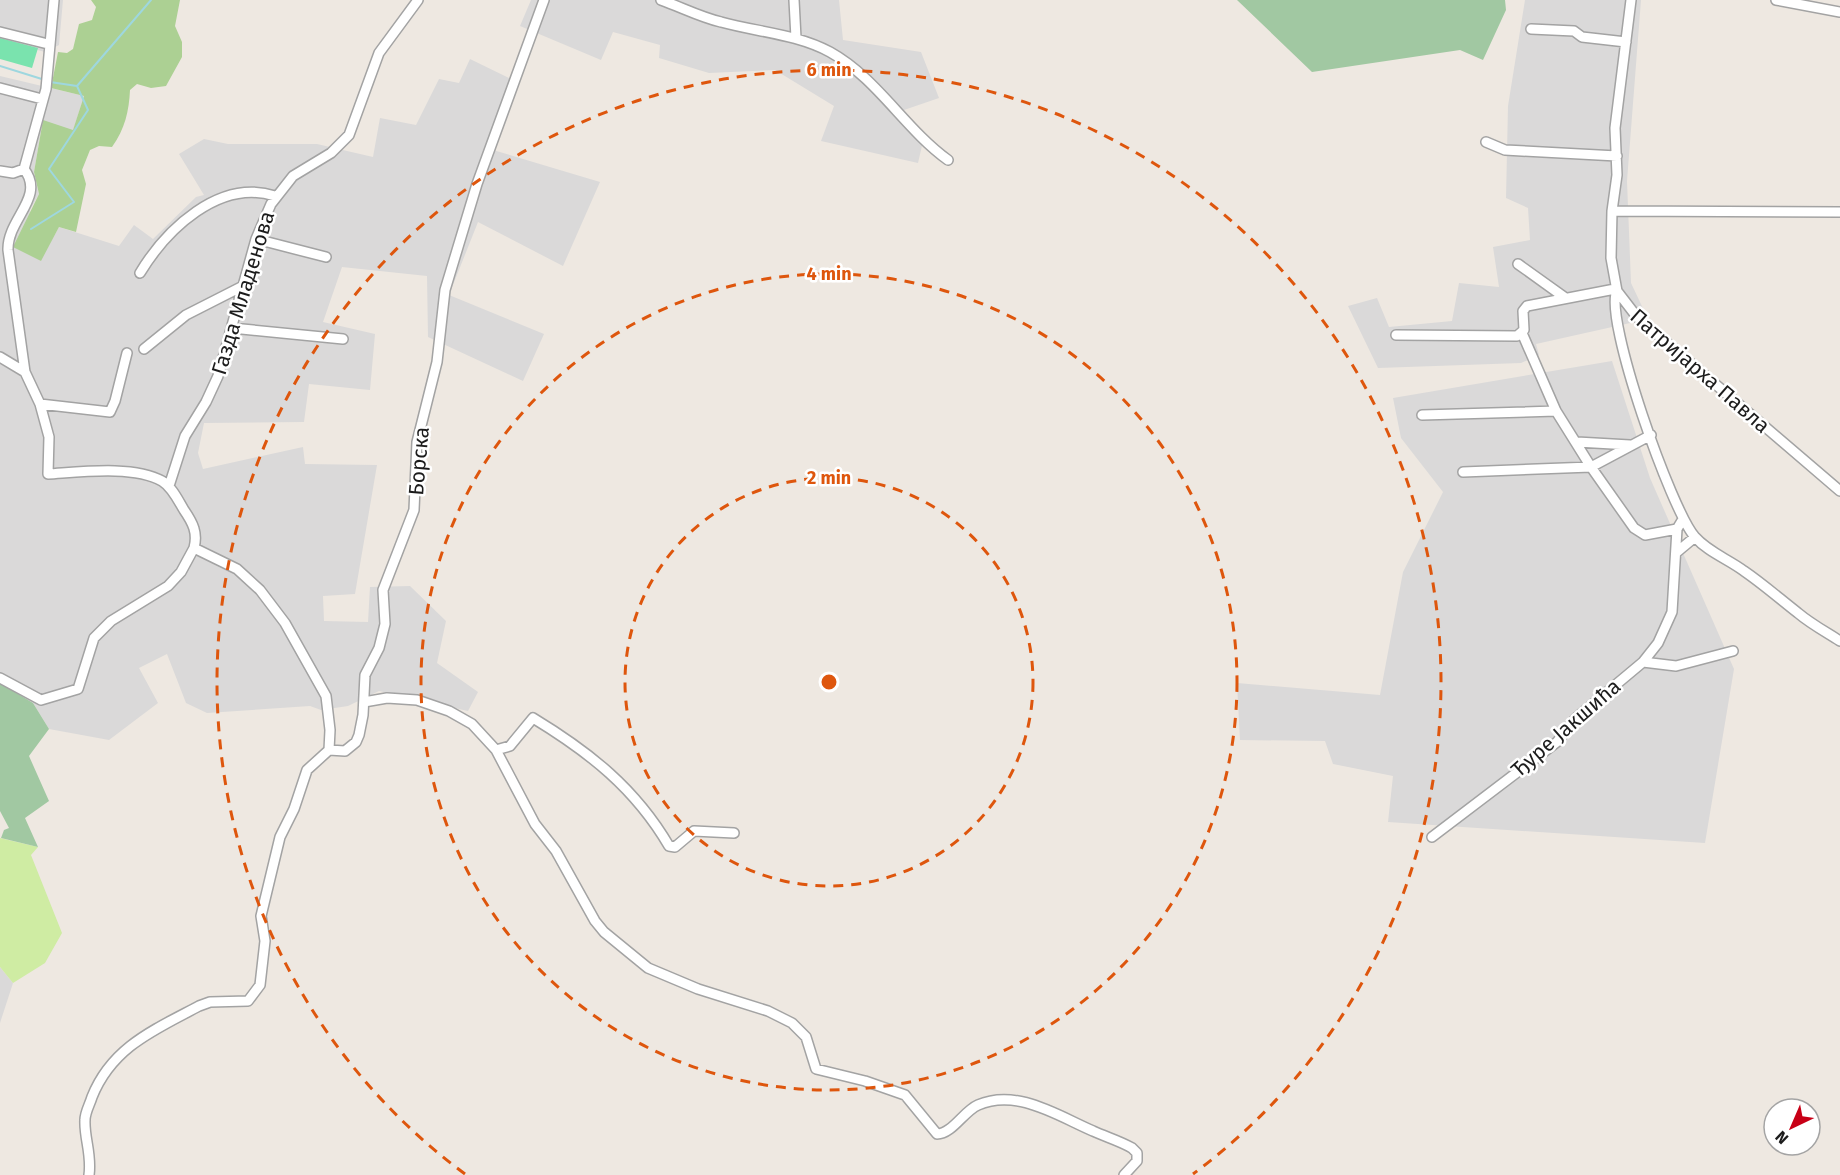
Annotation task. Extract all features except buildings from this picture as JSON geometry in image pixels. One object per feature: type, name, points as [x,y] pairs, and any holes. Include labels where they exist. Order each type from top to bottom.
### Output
[{"type":"street","points":[[0,678],[41,700],[78,689],[94,638],[111,621],[168,586],[181,572],[195,548],[197,537],[194,527],[169,486],[153,477],[131,473],[48,474],[49,437],[40,404],[25,372],[4,243],[30,196],[31,184],[24,169],[48,76],[48,44],[54,0]]},
{"type":"street","name":"Газда Младенова","points":[[169,486],[185,436],[206,402],[218,376],[256,239],[275,196],[293,176],[330,153],[349,135],[380,53],[418,0]]},
{"type":"street","name":"Борска","points":[[329,750],[345,751],[356,742],[364,702],[365,675],[379,648],[385,624],[383,590],[414,510],[417,442],[437,362],[445,290],[491,147],[544,0]]},
{"type":"street","points":[[661,0],[718,22],[796,39],[840,59],[865,80],[920,138],[948,160]]},
{"type":"street","points":[[692,0],[693,12]]},
{"type":"street","points":[[794,0],[796,39]]},
{"type":"street","name":"Патријарха Павла","points":[[1631,0],[1615,129],[1617,156],[1611,224],[1611,258],[1616,290],[1637,317],[1840,490]]},
{"type":"street","points":[[1776,0],[1840,12]]},
{"type":"street","points":[[1531,29],[1574,31],[1582,37],[1626,42]]},
{"type":"street","points":[[0,32],[48,44]]},
{"type":"street","points":[[0,88],[42,99]]},
{"type":"street","points":[[1486,142],[1505,150],[1617,156]]},
{"type":"street","points":[[0,171],[13,173],[24,169]]},
{"type":"street","points":[[140,273],[168,233],[192,214],[233,196],[267,194],[275,196]]},
{"type":"street","points":[[1612,211],[1840,212]]},
{"type":"street","points":[[256,239],[326,257]]},
{"type":"street","points":[[1518,264],[1564,297]]},
{"type":"street","points":[[144,349],[186,315],[243,286]]},
{"type":"street","points":[[1683,519],[1677,529],[1645,535],[1638,532],[1591,467],[1556,411],[1522,333],[1524,308],[1564,297],[1616,290],[1613,302],[1617,328],[1666,482],[1683,519],[1695,537],[1712,551],[1744,571],[1799,615],[1840,641]]},
{"type":"street","points":[[232,328],[343,339]]},
{"type":"street","points":[[1396,336],[1517,336],[1522,333]]},
{"type":"street","points":[[40,404],[110,412],[116,402],[127,353]]},
{"type":"street","points":[[0,357],[25,372]]},
{"type":"street","points":[[1422,415],[1556,411]]},
{"type":"street","points":[[1463,472],[1591,467],[1651,435]]},
{"type":"street","points":[[1577,442],[1630,445]]},
{"type":"street","name":"Ђуре Јакшића","points":[[1432,837],[1557,742],[1576,718],[1647,663],[1672,612],[1677,529]]},
{"type":"street","points":[[1677,552],[1695,537]]},
{"type":"street","points":[[89,1175],[90,1149],[85,1119],[96,1089],[115,1058],[134,1043],[199,1005],[210,1002],[248,1001],[258,991],[265,941],[261,916],[278,845],[294,809],[307,770],[329,750],[330,730],[326,696],[285,623],[260,590],[237,569],[195,548]]},
{"type":"street","points":[[1647,663],[1676,666],[1692,664],[1733,651]]},
{"type":"street","points":[[364,702],[397,698],[438,706],[472,724],[496,750],[535,824],[556,852],[595,921],[604,932],[648,969],[698,989],[768,1011],[792,1023],[806,1037],[812,1064],[821,1072],[865,1081],[905,1095],[930,1127],[940,1135],[949,1130],[967,1112],[981,1104],[1006,1100],[1031,1104],[1132,1148],[1137,1152],[1137,1161],[1124,1175]]},
{"type":"street","points":[[496,750],[510,746],[532,718],[578,748],[627,787],[669,846],[675,847],[694,831],[735,833]]},
{"type":"shaded area","points":[[0,0],[63,0],[59,45],[45,52],[0,40]]},
{"type":"shaded area","points":[[531,0],[839,0],[843,40],[921,52],[939,98],[904,110],[924,137],[918,163],[821,141],[834,106],[775,70],[709,73],[659,58],[660,45],[613,32],[601,60],[520,26]]},
{"type":"shaded area","points":[[1525,0],[1641,0],[1627,181],[1631,283],[1648,319],[1536,344],[1539,355],[1521,363],[1378,368],[1348,306],[1377,298],[1389,327],[1452,321],[1459,283],[1499,287],[1493,247],[1530,240],[1528,208],[1506,198],[1508,106]]},
{"type":"shaded area","points":[[470,59],[517,82],[493,150],[600,182],[563,266],[478,222],[449,295],[544,334],[523,381],[428,337],[427,276],[342,267],[323,322],[375,334],[370,390],[309,384],[304,422],[204,423],[198,453],[203,469],[303,447],[305,464],[377,465],[355,594],[323,596],[324,621],[368,622],[370,587],[410,586],[446,621],[437,663],[478,692],[468,711],[379,691],[348,706],[321,710],[310,706],[207,713],[186,703],[167,654],[139,668],[158,703],[109,740],[49,729],[33,703],[0,683],[0,76],[84,96],[73,131],[43,121],[34,172],[39,194],[30,210],[40,261],[59,227],[119,246],[134,225],[153,239],[196,197],[204,195],[179,154],[204,139],[228,144],[317,144],[373,157],[380,118],[416,125],[439,79],[459,83]]},
{"type":"shaded area","points":[[1612,361],[1650,478],[1734,669],[1705,843],[1388,822],[1393,776],[1333,764],[1325,741],[1240,740],[1237,683],[1380,695],[1403,572],[1443,492],[1401,438],[1393,398]]},
{"type":"shaded area","points":[[0,967],[13,983],[0,1023]]},
{"type":"green space","points":[[91,0],[180,0],[175,26],[182,42],[182,57],[166,86],[151,88],[137,84],[130,90],[126,120],[112,147],[99,146],[90,150],[82,170],[86,184],[76,232],[59,227],[41,261],[13,247],[39,194],[34,172],[43,120],[73,130],[84,96],[51,88],[58,52],[67,53],[73,49],[79,24],[92,20],[96,7]]},
{"type":"green space","points":[[1237,0],[1505,0],[1506,10],[1483,60],[1460,50],[1312,72]]},
{"type":"green space","points":[[0,38],[38,48],[32,68],[0,59]]},
{"type":"green space","points":[[0,683],[33,703],[49,729],[29,756],[49,801],[25,818],[38,847],[1,838],[4,830],[9,828],[0,811]]},
{"type":"green space","points":[[0,838],[38,847],[31,855],[62,933],[45,963],[13,983],[0,967]]},
{"type":"waterway","points":[[31,229],[74,202],[49,169],[88,110],[77,86],[151,0]]},
{"type":"waterway","points":[[0,66],[45,80]]},
{"type":"waterway","points":[[50,82],[77,86]]}]
